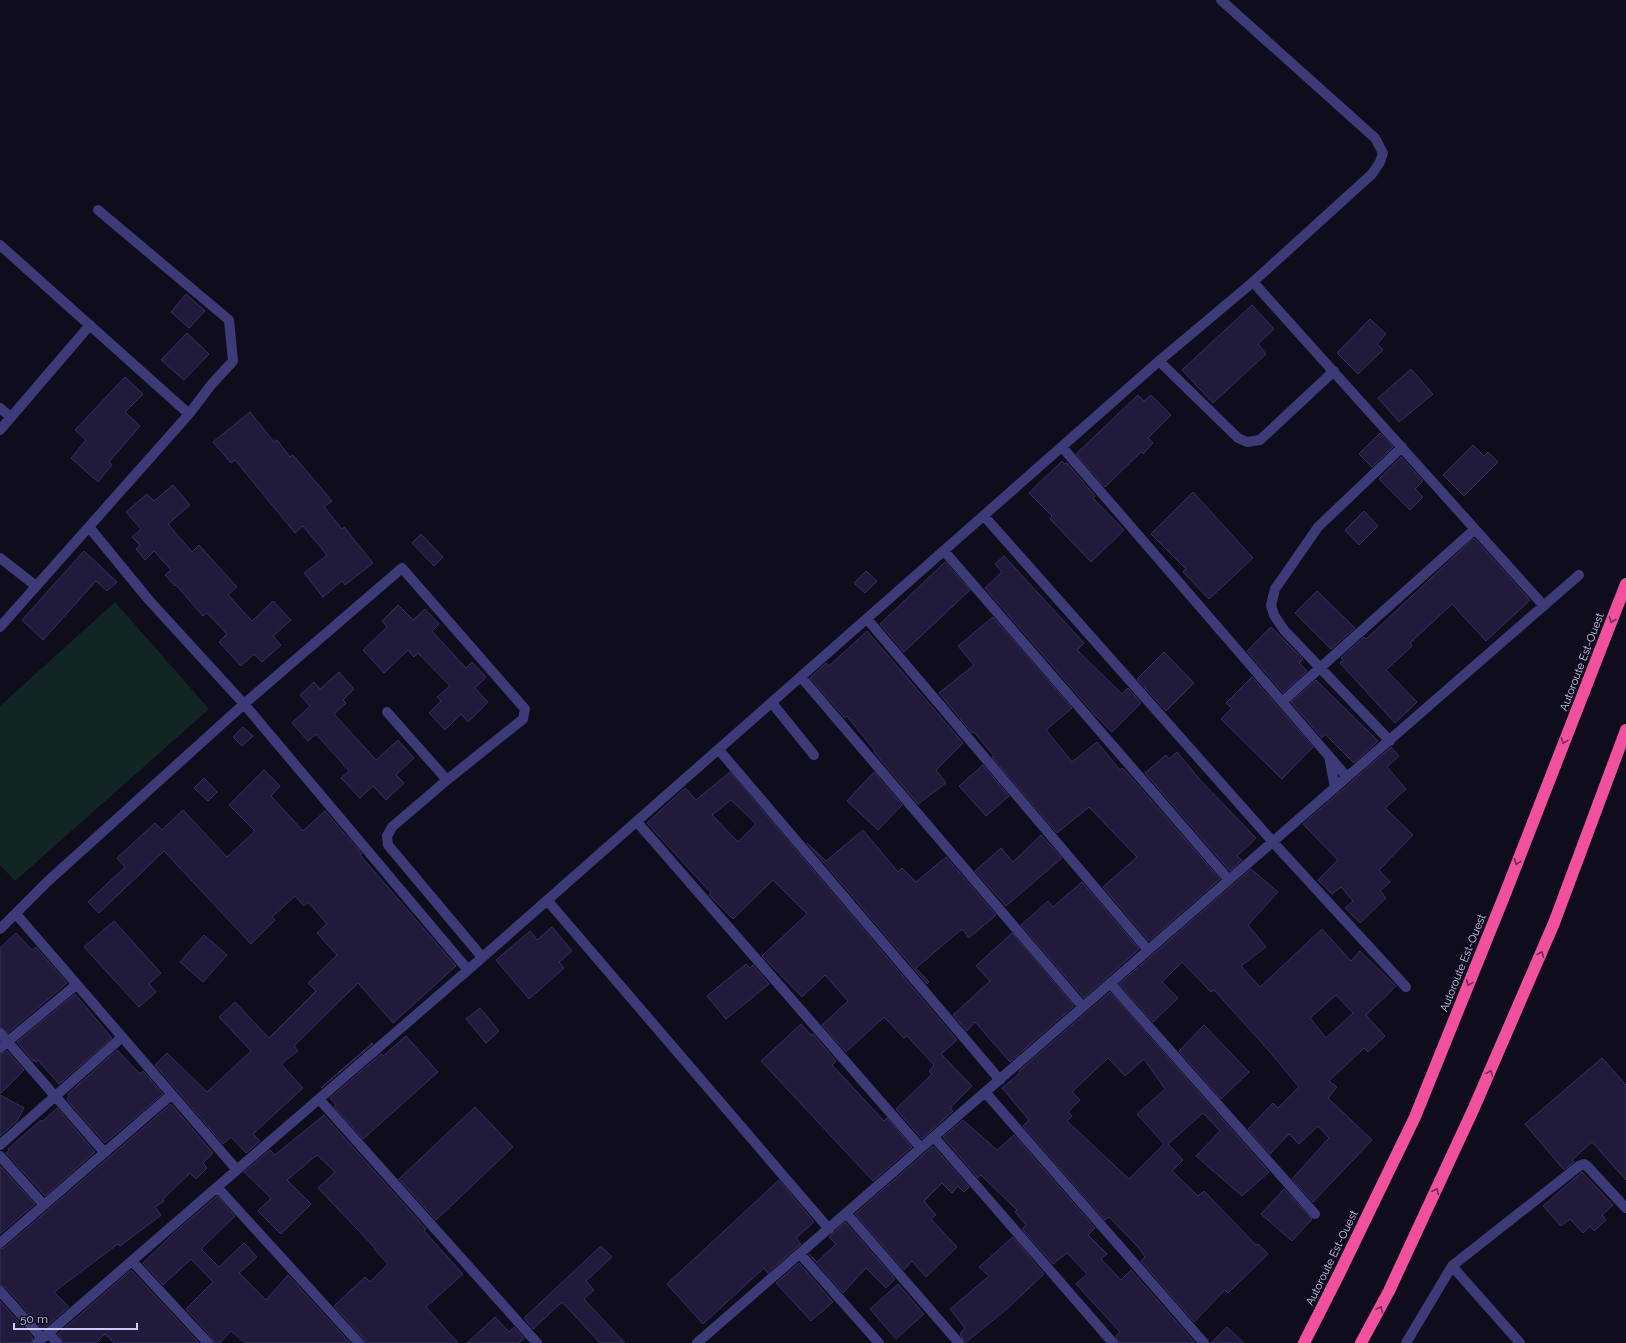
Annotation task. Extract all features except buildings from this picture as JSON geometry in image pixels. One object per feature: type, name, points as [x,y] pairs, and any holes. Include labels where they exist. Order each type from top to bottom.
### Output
[{"type":"highway","name":"Autoroute Est-Ouest","points":[[1304,1343],[1415,1117],[1508,886],[1626,584]]},
{"type":"highway","points":[[1362,1343],[1389,1292],[1473,1110],[1551,930],[1626,730]]},
{"type":"street","points":[[43,1338],[548,900],[1159,361],[1253,282],[1372,174],[1380,162],[1383,153],[1375,138],[1221,0]]},
{"type":"street","points":[[0,627],[189,414],[211,385],[234,361],[229,320],[98,210]]},
{"type":"street","points":[[0,245],[189,414]]},
{"type":"street","points":[[1253,282],[1544,606]]},
{"type":"street","points":[[0,430],[90,325]]},
{"type":"street","points":[[1159,361],[1238,438],[1247,442],[1260,440],[1334,372]]},
{"type":"street","points":[[0,408],[11,417]]},
{"type":"street","points":[[1062,447],[1347,777]]},
{"type":"street","points":[[1390,741],[1284,630],[1274,615],[1271,605],[1275,589],[1318,527],[1402,447]]},
{"type":"street","points":[[984,516],[1273,842],[1406,988]]},
{"type":"street","points":[[89,527],[148,599],[244,704],[468,970]]},
{"type":"street","points":[[1282,702],[1475,529]]},
{"type":"street","points":[[944,551],[1229,880]]},
{"type":"street","points":[[0,558],[36,586]]},
{"type":"street","points":[[0,929],[47,882],[244,704],[402,568],[525,709],[523,718],[392,827],[387,836],[388,845],[482,957]]},
{"type":"street","points":[[698,1343],[1579,576]]},
{"type":"street","points":[[867,619],[1148,950]]},
{"type":"street","points":[[801,677],[1083,1007]]},
{"type":"street","points":[[772,703],[814,754]]},
{"type":"street","points":[[388,712],[448,780]]},
{"type":"street","points":[[719,750],[1000,1080]]},
{"type":"street","points":[[1329,756],[1335,788]]},
{"type":"street","points":[[637,822],[921,1148]]},
{"type":"street","points":[[548,900],[829,1229]]},
{"type":"street","points":[[16,914],[121,1038],[237,1170]]},
{"type":"street","points":[[1110,983],[1315,1214]]},
{"type":"street","points":[[0,1048],[76,985]]},
{"type":"street","points":[[0,1033],[104,1152]]},
{"type":"street","points":[[0,1145],[121,1038]]},
{"type":"street","points":[[985,1092],[1204,1343]]},
{"type":"street","points":[[0,1243],[171,1094]]},
{"type":"street","points":[[319,1099],[537,1343]]},
{"type":"street","points":[[934,1137],[1113,1343]]},
{"type":"street","points":[[0,1156],[44,1205]]},
{"type":"street","points":[[1406,1343],[1452,1266],[1579,1166],[1584,1164],[1626,1208]]},
{"type":"street","points":[[218,1187],[359,1343]]},
{"type":"street","points":[[846,1213],[959,1343]]},
{"type":"street","points":[[800,1254],[879,1343]]},
{"type":"street","points":[[132,1261],[208,1343]]},
{"type":"street","points":[[1452,1266],[1520,1343]]},
{"type":"street","points":[[0,1291],[43,1338],[58,1343]]},
{"type":"green space","points":[[115,602],[209,709],[15,881],[0,865],[0,706]]}]
